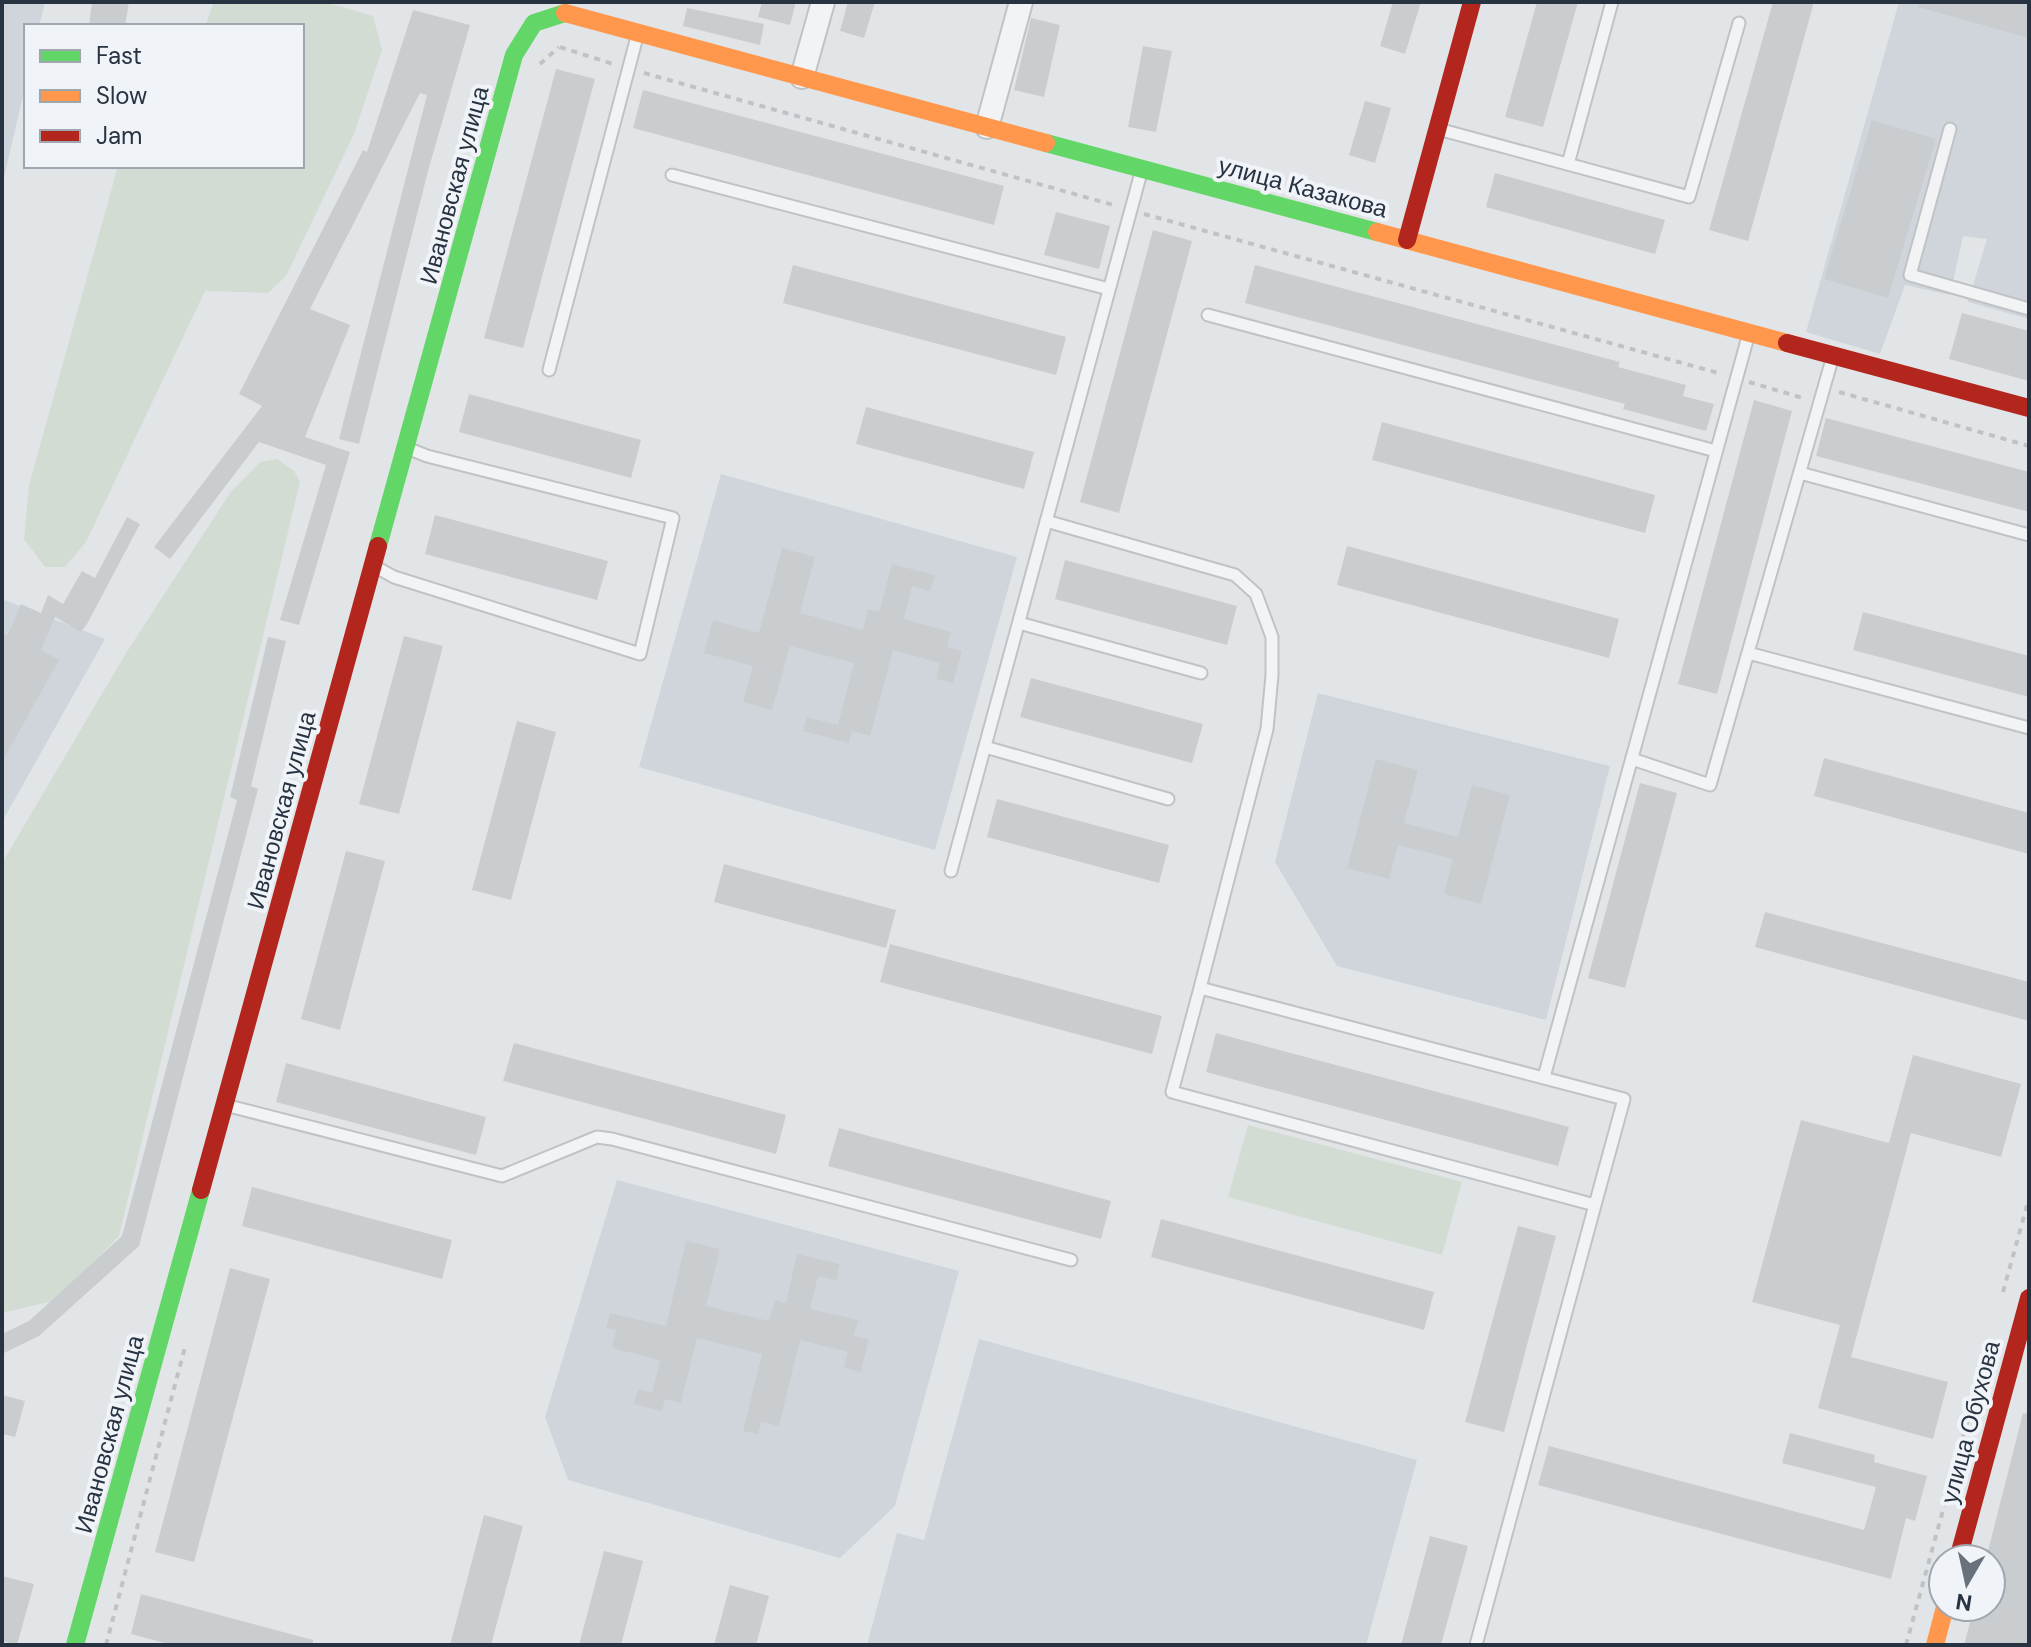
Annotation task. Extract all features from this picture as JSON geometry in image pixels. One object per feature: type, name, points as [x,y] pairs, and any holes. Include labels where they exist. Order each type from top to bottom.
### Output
[{"type":"street","points":[[802,77],[823,2]]},
{"type":"street","points":[[987,127],[1021,2]]},
{"type":"street","points":[[1407,240],[1472,2]]},
{"type":"street","points":[[526,36],[534,23],[566,7]]},
{"type":"street","name":"улица Казакова","points":[[566,7],[638,33],[2029,408]]},
{"type":"street","name":"Ивановская улица","points":[[75,1645],[514,55],[526,36]]},
{"type":"street","name":"улица Обухова","points":[[1962,1543],[2029,1298]]},
{"type":"street","points":[[1935,1645],[1941,1623]]},
{"type":"lane","points":[[1568,164],[1612,2]]},
{"type":"lane","points":[[1437,129],[1689,197],[1739,23]]},
{"type":"lane","points":[[549,370],[638,33]]},
{"type":"lane","points":[[1950,129],[1910,275],[2029,309]]},
{"type":"lane","points":[[951,871],[1142,169]]},
{"type":"lane","points":[[672,175],[1109,289]]},
{"type":"lane","points":[[1208,315],[1716,451]]},
{"type":"lane","points":[[1544,1077],[1749,332]]},
{"type":"lane","points":[[1632,759],[1710,785],[1833,355]]},
{"type":"lane","points":[[374,566],[394,577],[640,654],[673,518],[427,456],[406,448]]},
{"type":"lane","points":[[1800,473],[2029,535]]},
{"type":"lane","points":[[1046,521],[1235,575],[1256,594],[1272,637],[1267,729],[1172,1092],[1595,1205]]},
{"type":"lane","points":[[1019,623],[1201,673]]},
{"type":"lane","points":[[1748,653],[2029,728]]},
{"type":"lane","points":[[985,747],[1168,799]]},
{"type":"lane","points":[[1200,988],[1624,1099],[1476,1645]]},
{"type":"lane","points":[[225,1105],[502,1176],[597,1137],[612,1139],[1071,1260]]},
{"type":"path","points":[[526,36],[628,68],[1820,403]]},
{"type":"path","points":[[1824,388],[2029,446]]},
{"type":"path","points":[[1999,1306],[2029,1198]]},
{"type":"path","points":[[1906,1645],[1974,1398]]},
{"type":"shaded area","points":[[2,2],[45,2],[40,24],[24,24],[24,92],[2,186]]},
{"type":"shaded area","points":[[214,2],[325,2],[373,16],[382,50],[354,134],[286,276],[268,293],[205,291],[86,542],[65,567],[45,567],[24,539],[29,485],[117,168],[304,168],[304,24],[206,24]]},
{"type":"shaded area","points":[[1899,2],[2029,2],[2029,319],[1968,302],[1987,239],[1963,236],[1950,295],[1905,285],[1880,354],[1806,332]]},
{"type":"shaded area","points":[[277,459],[294,471],[300,482],[119,1236],[57,1300],[2,1313],[2,863],[126,653],[230,493],[260,462]]},
{"type":"shaded area","points":[[721,474],[1017,557],[935,850],[639,767]]},
{"type":"shaded area","points":[[2,599],[105,639],[2,822]]},
{"type":"shaded area","points":[[1318,693],[1610,766],[1546,1020],[1337,966],[1275,862]]},
{"type":"shaded area","points":[[1248,1125],[1462,1182],[1442,1255],[1228,1197]]},
{"type":"shaded area","points":[[617,1180],[959,1271],[895,1506],[840,1558],[568,1480],[545,1417]]},
{"type":"shaded area","points":[[979,1339],[1417,1460],[1366,1645],[867,1645],[897,1533],[924,1540]]},
{"type":"building","points":[[92,2],[129,2],[125,24],[89,24]]},
{"type":"building","points":[[762,2],[796,2],[790,25],[758,17]]},
{"type":"building","points":[[848,2],[875,2],[864,38],[840,31]]},
{"type":"building","points":[[1393,2],[1421,2],[1405,54],[1380,46]]},
{"type":"building","points":[[1537,2],[1578,2],[1543,127],[1505,117]]},
{"type":"building","points":[[1773,2],[1814,2],[1748,241],[1709,230]]},
{"type":"building","points":[[1919,2],[2029,2],[2029,38],[1918,7]]},
{"type":"building","points":[[687,8],[764,24],[760,45],[683,26]]},
{"type":"building","points":[[413,10],[470,25],[428,171],[359,444],[339,439],[427,95],[420,93],[310,309],[350,325],[305,437],[350,452],[299,625],[280,620],[326,465],[259,442],[170,559],[154,547],[262,406],[239,394],[363,150],[367,152]]},
{"type":"building","points":[[1031,18],[1060,25],[1044,97],[1014,90]]},
{"type":"building","points":[[1143,46],[1172,51],[1156,132],[1128,127]]},
{"type":"building","points":[[556,69],[595,79],[523,348],[484,338]]},
{"type":"building","points":[[643,90],[1004,186],[994,225],[633,128]]},
{"type":"building","points":[[1365,101],[1391,108],[1375,163],[1349,155]]},
{"type":"building","points":[[1872,120],[1936,139],[1888,298],[1824,279]]},
{"type":"building","points":[[1495,173],[1665,220],[1655,254],[1486,207]]},
{"type":"building","points":[[1056,212],[1110,226],[1099,269],[1044,255]]},
{"type":"building","points":[[1153,230],[1192,241],[1119,513],[1080,502]]},
{"type":"building","points":[[793,265],[1066,337],[1056,375],[783,303]]},
{"type":"building","points":[[1255,265],[1620,362],[1618,367],[1686,385],[1683,396],[1714,404],[1706,431],[1623,409],[1625,404],[1245,303]]},
{"type":"building","points":[[1962,313],[2029,331],[2029,381],[1949,359]]},
{"type":"building","points":[[469,394],[641,440],[631,478],[459,432]]},
{"type":"building","points":[[1754,400],[1792,411],[1717,694],[1678,684]]},
{"type":"building","points":[[866,407],[1034,452],[1024,489],[856,444]]},
{"type":"building","points":[[1826,418],[2029,472],[2029,512],[1816,456]]},
{"type":"building","points":[[1382,422],[1655,495],[1645,533],[1372,460]]},
{"type":"building","points":[[435,515],[608,561],[597,600],[425,554]]},
{"type":"building","points":[[127,517],[140,524],[87,624],[81,632],[55,617],[41,650],[59,660],[2,762],[2,633],[8,635],[21,604],[41,613],[48,595],[63,604],[82,571],[95,578]]},
{"type":"building","points":[[1347,546],[1619,619],[1609,658],[1337,585]]},
{"type":"building","points":[[782,548],[815,557],[800,613],[863,630],[868,609],[879,612],[892,564],[935,575],[930,591],[912,586],[904,619],[951,632],[947,647],[962,651],[953,683],[936,679],[940,663],[893,650],[870,736],[852,731],[849,743],[803,731],[807,717],[838,725],[854,663],[790,646],[772,710],[743,702],[753,666],[704,653],[713,620],[759,633]]},
{"type":"building","points":[[1065,560],[1237,606],[1227,645],[1055,599]]},
{"type":"building","points":[[1863,612],[2029,656],[2029,697],[1853,650]]},
{"type":"building","points":[[404,636],[443,646],[399,814],[359,804]]},
{"type":"building","points":[[268,637],[286,641],[251,786],[258,789],[139,1246],[39,1336],[2,1354],[2,1334],[29,1321],[122,1236],[237,800],[230,797]]},
{"type":"building","points":[[1031,678],[1203,724],[1192,763],[1020,717]]},
{"type":"building","points":[[517,721],[556,732],[511,900],[472,890]]},
{"type":"building","points":[[1824,758],[2029,813],[2029,854],[1814,796]]},
{"type":"building","points":[[1376,759],[1418,770],[1404,823],[1458,837],[1472,785],[1510,795],[1481,904],[1444,894],[1453,859],[1398,845],[1389,879],[1347,868]]},
{"type":"building","points":[[1640,783],[1677,793],[1625,988],[1588,978]]},
{"type":"building","points":[[997,799],[1169,845],[1159,883],[987,837]]},
{"type":"building","points":[[346,851],[385,861],[340,1030],[301,1019]]},
{"type":"building","points":[[724,864],[896,910],[886,948],[714,902]]},
{"type":"building","points":[[1765,912],[2029,982],[2029,1021],[1755,947]]},
{"type":"building","points":[[890,944],[1162,1016],[1152,1054],[880,982]]},
{"type":"building","points":[[1216,1033],[1569,1127],[1558,1166],[1206,1072]]},
{"type":"building","points":[[514,1043],[786,1115],[776,1154],[503,1081]]},
{"type":"building","points":[[1913,1055],[2021,1084],[2001,1157],[1911,1133],[1851,1357],[1948,1382],[1933,1439],[1818,1408],[1840,1325],[1752,1302],[1801,1120],[1889,1143]]},
{"type":"building","points":[[286,1063],[486,1117],[476,1155],[276,1102]]},
{"type":"building","points":[[839,1128],[1111,1201],[1101,1239],[828,1166]]},
{"type":"building","points":[[252,1187],[452,1240],[442,1279],[242,1226]]},
{"type":"building","points":[[1161,1219],[1434,1292],[1424,1330],[1151,1257]]},
{"type":"building","points":[[1518,1226],[1556,1236],[1504,1432],[1465,1422]]},
{"type":"building","points":[[686,1241],[720,1249],[706,1306],[769,1321],[775,1300],[786,1303],[797,1254],[840,1264],[836,1280],[818,1276],[810,1309],[858,1320],[854,1336],[869,1339],[861,1372],[844,1368],[848,1352],[800,1340],[779,1426],[761,1422],[758,1434],[743,1431],[762,1354],[697,1338],[681,1403],[665,1399],[662,1411],[634,1404],[638,1389],[652,1393],[660,1360],[612,1348],[616,1330],[606,1328],[610,1313],[666,1326]]},
{"type":"building","points":[[230,1268],[270,1279],[194,1562],[155,1552]]},
{"type":"building","points":[[2,1395],[25,1401],[15,1437],[2,1434]]},
{"type":"building","points":[[2023,1413],[2029,1414],[2029,1645],[1964,1645],[1970,1623],[2007,1623],[2007,1543],[1990,1543]]},
{"type":"building","points":[[1790,1433],[1875,1455],[1874,1462],[1927,1476],[1915,1521],[1906,1518],[1891,1579],[1538,1485],[1549,1446],[1864,1530],[1876,1487],[1782,1463]]},
{"type":"building","points":[[484,1515],[523,1526],[491,1645],[450,1645]]},
{"type":"building","points":[[1430,1536],[1468,1546],[1441,1645],[1401,1645]]},
{"type":"building","points":[[604,1551],[643,1561],[621,1645],[579,1645]]},
{"type":"building","points":[[2,1576],[34,1584],[17,1645],[2,1641]]},
{"type":"building","points":[[730,1585],[769,1596],[756,1645],[714,1645]]},
{"type":"building","points":[[141,1594],[313,1640],[313,1645],[172,1645],[131,1634]]},
{"type":"traffic: fast","points":[[378,546],[514,55],[534,23],[565,13]]},
{"type":"traffic: fast","points":[[1046,143],[1377,232]]},
{"type":"traffic: fast","points":[[75,1645],[201,1190]]},
{"type":"traffic: slow","points":[[565,13],[1046,143]]},
{"type":"traffic: slow","points":[[1377,232],[1787,343]]},
{"type":"traffic: slow","points":[[1935,1645],[1941,1623]]},
{"type":"traffic: jam","points":[[1407,240],[1472,2]]},
{"type":"traffic: jam","points":[[1787,343],[2029,408]]},
{"type":"traffic: jam","points":[[201,1190],[378,546]]},
{"type":"traffic: jam","points":[[1962,1543],[2029,1298]]}]
